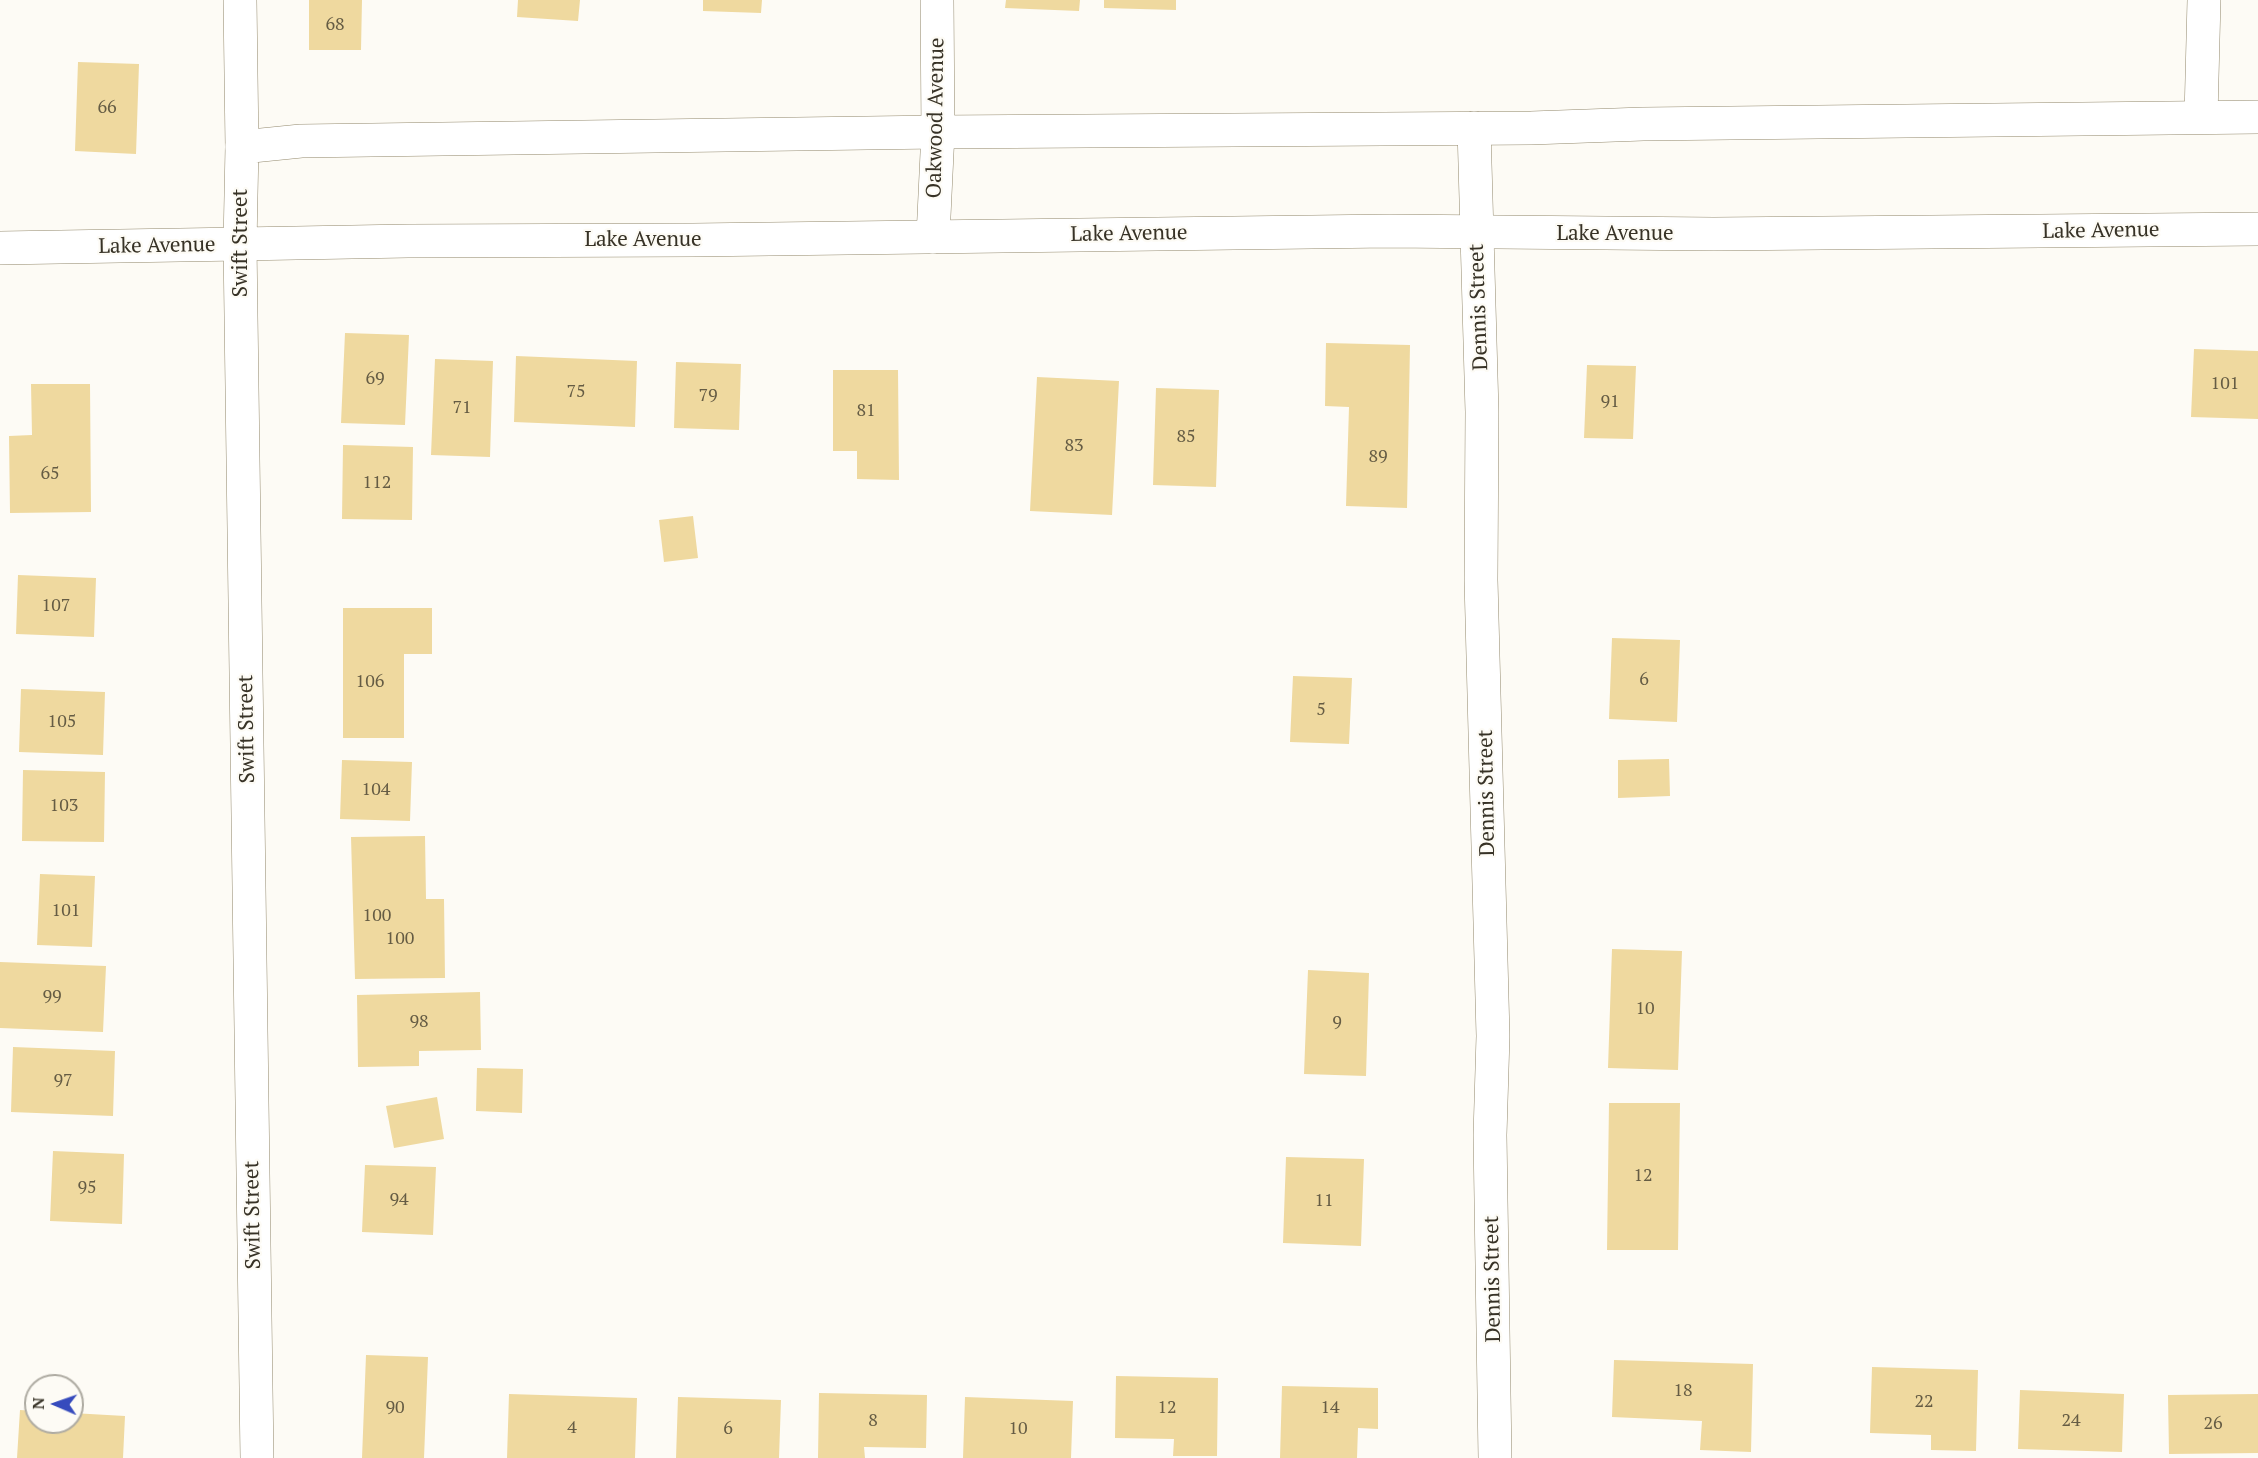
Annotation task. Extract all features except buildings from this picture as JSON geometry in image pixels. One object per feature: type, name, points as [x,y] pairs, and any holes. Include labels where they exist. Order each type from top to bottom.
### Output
[{"type":"main road","name":"Swift Street","points":[[240,0],[242,147],[240,244],[257,1458]]},
{"type":"main road","name":"Oakwood Avenue","points":[[933,237],[938,132],[937,0]]},
{"type":"main road","points":[[2201,117],[2204,0]]},
{"type":"main road","points":[[242,147],[301,141],[2258,117]]},
{"type":"main road","name":"Dennis Street","points":[[1474,128],[1482,412],[1481,580],[1492,1036],[1495,1458]]},
{"type":"main road","name":"Lake Avenue","points":[[0,248],[408,241],[693,240],[1389,231],[1726,234],[2258,230]]}]
